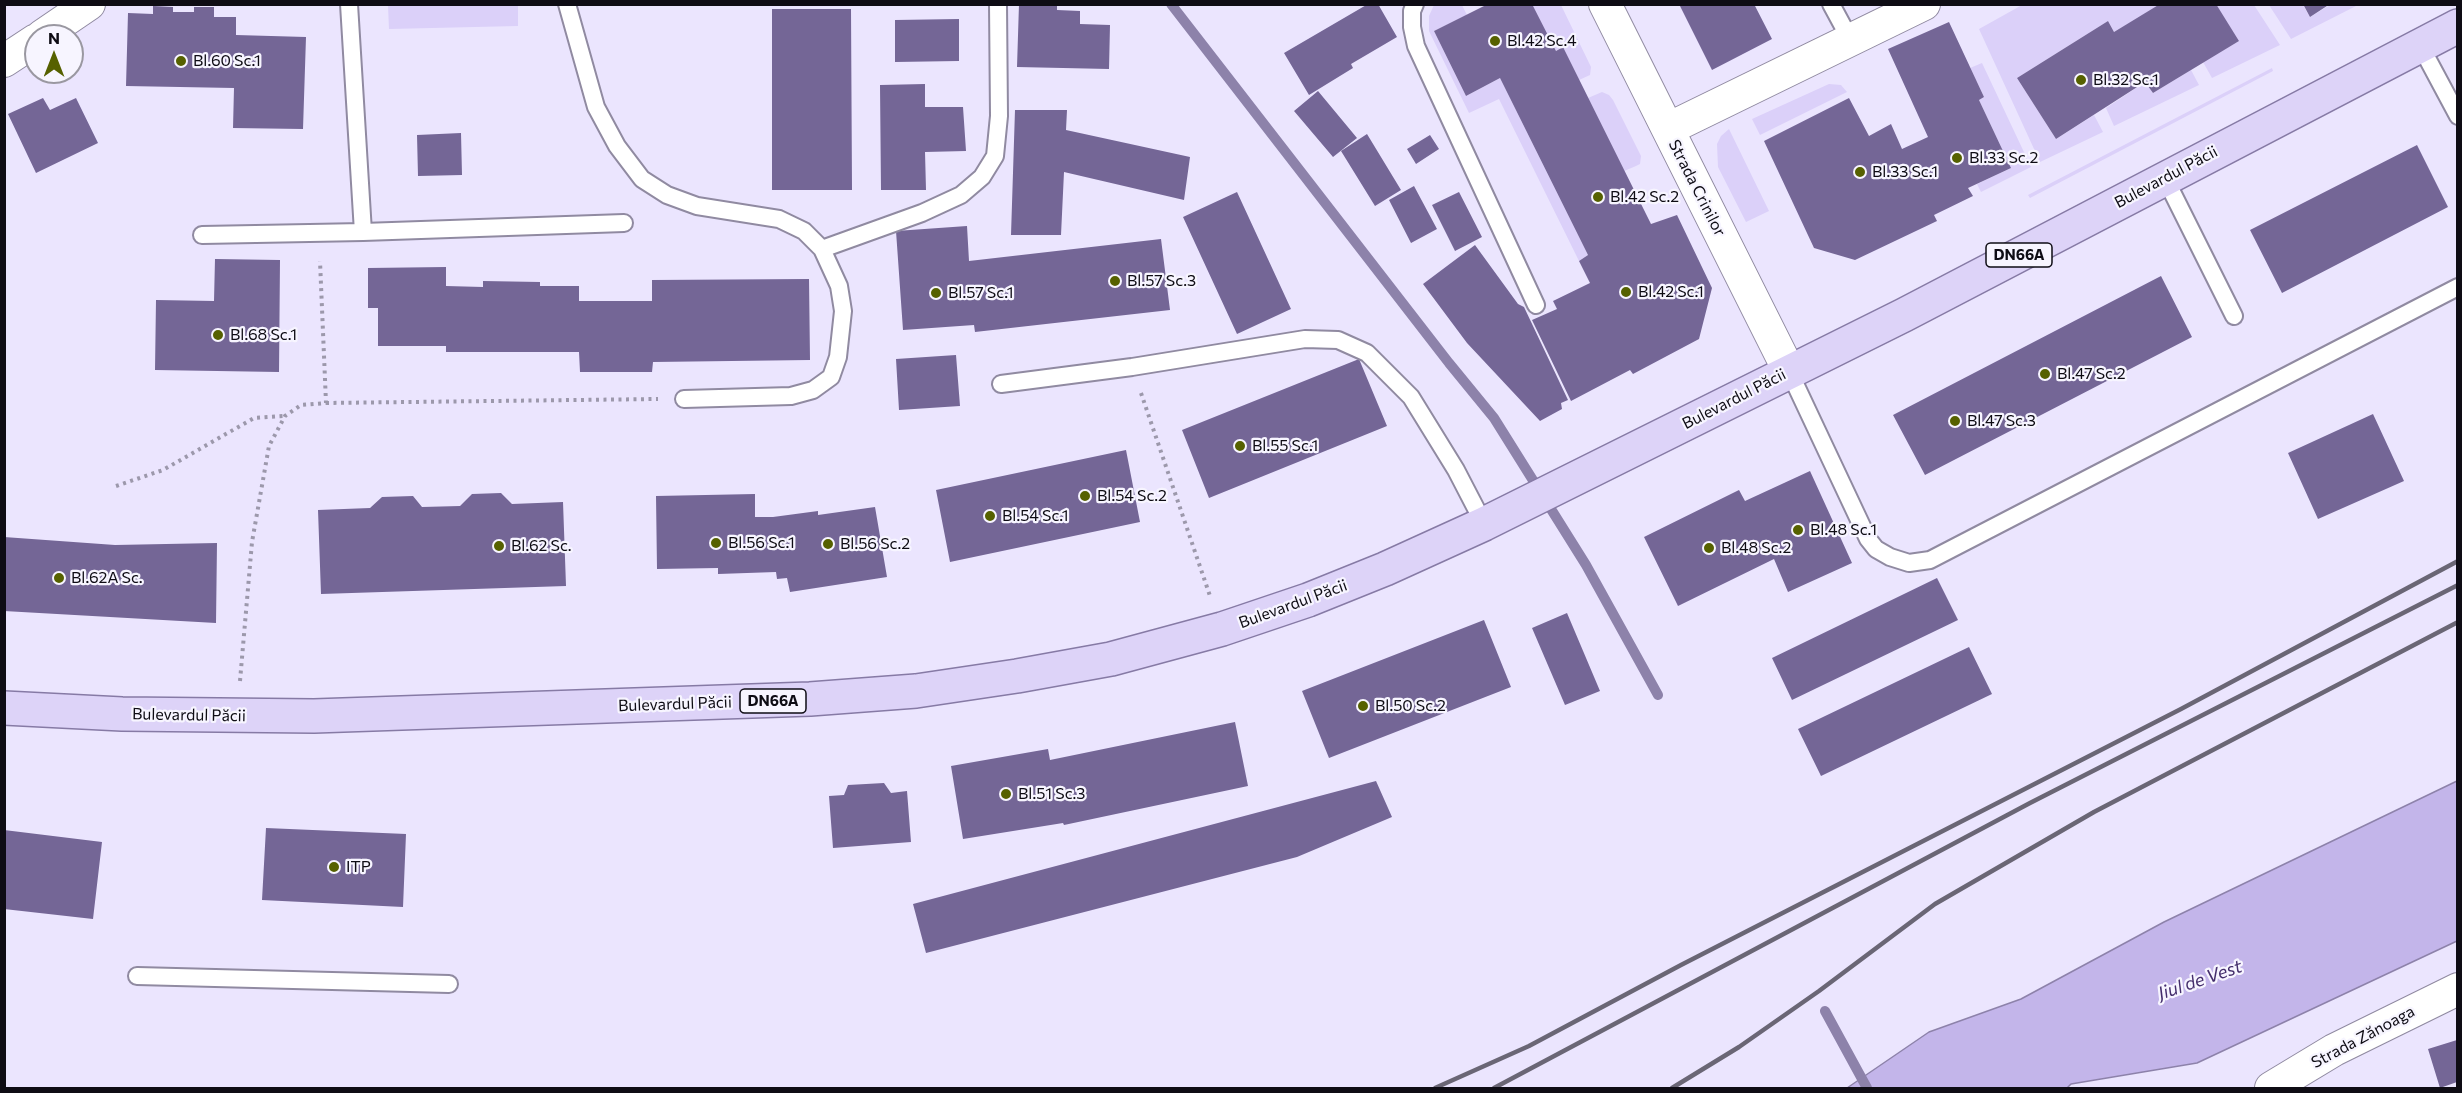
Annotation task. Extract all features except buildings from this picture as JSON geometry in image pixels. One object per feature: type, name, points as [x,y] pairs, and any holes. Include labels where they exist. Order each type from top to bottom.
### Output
[{"type":"main road","name":"Bulevardul Păcii","points":[[4,708],[122,714],[314,716],[810,699],[916,691],[1017,676],[1111,659],[1222,629],[1308,600],[1385,569],[1577,478],[1914,310],[2457,26]]},
{"type":"street","points":[[59,24],[88,4]]},
{"type":"street","name":"Strada Crinilor","points":[[1605,4],[1790,371]]},
{"type":"street","points":[[1668,129],[1924,4]]},
{"type":"street","points":[[4,61],[24,48]]},
{"type":"street","name":"Strada Zănoaga","points":[[2271,1089],[2334,1050],[2457,989]]},
{"type":"lane","points":[[349,4],[363,232]]},
{"type":"lane","points":[[567,4],[596,107],[616,146],[642,179],[667,195],[697,206],[778,219],[804,231],[822,249],[839,286],[843,311],[838,357],[831,377],[813,390],[791,396],[684,399]]},
{"type":"lane","points":[[822,249],[922,213],[961,195],[982,177],[995,156],[999,116],[998,4]]},
{"type":"lane","points":[[1415,4],[1412,11],[1412,27],[1416,46],[1536,305]]},
{"type":"lane","points":[[1831,4],[1851,41]]},
{"type":"lane","points":[[2420,45],[2457,116]]},
{"type":"lane","points":[[2164,178],[2234,316]]},
{"type":"lane","points":[[201,235],[624,223]]},
{"type":"lane","points":[[1790,371],[1868,539],[1876,549],[1890,557],[1909,563],[1930,560],[2457,287]]},
{"type":"lane","points":[[1001,384],[1132,367],[1305,339],[1338,340],[1367,353],[1411,397],[1456,470],[1497,517]]},
{"type":"lane","points":[[137,976],[449,984]]},
{"type":"path","points":[[319,233],[326,403]]},
{"type":"path","points":[[1132,367],[1222,629]]},
{"type":"path","points":[[239,716],[241,659],[252,542],[269,446],[285,416],[301,405],[326,403],[684,399]]},
{"type":"path","points":[[116,486],[163,470],[254,418],[285,416]]},
{"type":"shaded area","points":[[388,5],[518,5],[518,26],[389,29]]},
{"type":"shaded area","points":[[1434,5],[1462,5],[1467,15],[1434,31],[1466,96],[1500,78],[1588,255],[1579,261],[1499,99],[1469,113],[1429,31],[1429,16]]},
{"type":"shaded area","points":[[1532,5],[1561,5],[1591,67],[1590,75],[1579,80],[1562,47],[1556,51]]},
{"type":"shaded area","points":[[2022,5],[2160,5],[2114,32],[2108,21],[2017,78],[2056,139],[2094,115],[2103,132],[2040,162],[1979,29]]},
{"type":"shaded area","points":[[2216,5],[2254,5],[2280,45],[2212,78],[2203,62],[2239,41]]},
{"type":"shaded area","points":[[2269,5],[2303,5],[2310,17],[2330,5],[2358,5],[2291,39]]},
{"type":"shaded area","points":[[1982,63],[2031,167],[1981,192],[1977,184],[2011,168],[1979,100],[1984,97],[1970,68]]},
{"type":"shaded area","points":[[2272,68],[2273,71],[2030,198],[2028,195]]},
{"type":"shaded area","points":[[2191,70],[2199,85],[2114,126],[2106,108],[2145,82],[2153,93]]},
{"type":"shaded area","points":[[1829,84],[1841,85],[1847,92],[1760,135],[1752,119]]},
{"type":"shaded area","points":[[1602,92],[1613,100],[1641,156],[1640,164],[1624,171],[1588,98]]},
{"type":"shaded area","points":[[1729,129],[1769,211],[1746,222],[1718,167],[1717,144],[1721,136]]},
{"type":"water","name":"Jiul de Vest","points":[[2457,781],[2457,941],[2197,1063],[2071,1084],[2067,1088],[1847,1088],[1929,1032],[2021,999],[2164,922]]},
{"type":"waterway","points":[[1171,4],[1494,418],[1586,565],[1658,695]]},
{"type":"waterway","points":[[1825,1011],[1867,1088]]},
{"type":"railway","points":[[1435,1088],[1529,1046],[1681,965],[2181,709],[2458,561]]},
{"type":"railway","points":[[1494,1088],[2030,803],[2458,585]]},
{"type":"railway","points":[[1672,1088],[1739,1047],[1819,991],[1935,904],[2094,812],[2458,622]]},
{"type":"place","name":"Bl.42 Sc.4","points":[[1495,41]]},
{"type":"place","name":"Bl.60 Sc.1","points":[[181,61]]},
{"type":"place","name":"Bl.32 Sc.1","points":[[2081,80]]},
{"type":"place","name":"Bl.33 Sc.2","points":[[1957,158]]},
{"type":"place","name":"Bl.33 Sc.1","points":[[1860,172]]},
{"type":"place","name":"Bl.42 Sc.2","points":[[1598,197]]},
{"type":"place","name":"Bl.57 Sc.3","points":[[1115,281]]},
{"type":"place","name":"Bl.42 Sc.1","points":[[1626,292]]},
{"type":"place","name":"Bl.57 Sc.1","points":[[936,293]]},
{"type":"place","name":"Bl.68 Sc.1","points":[[218,335]]},
{"type":"place","name":"Bl.47 Sc.2","points":[[2045,374]]},
{"type":"place","name":"Bl.47 Sc.3","points":[[1955,421]]},
{"type":"place","name":"Bl.55 Sc.1","points":[[1240,446]]},
{"type":"place","name":"Bl.54 Sc.2","points":[[1085,496]]},
{"type":"place","name":"Bl.54 Sc.1","points":[[990,516]]},
{"type":"place","name":"Bl.48 Sc.1","points":[[1798,530]]},
{"type":"place","name":"Bl.56 Sc.1","points":[[716,543]]},
{"type":"place","name":"Bl.56 Sc.2","points":[[828,544]]},
{"type":"place","name":"Bl.62 Sc.","points":[[499,546]]},
{"type":"place","name":"Bl.48 Sc.2","points":[[1709,548]]},
{"type":"place","name":"Bl.62A Sc.","points":[[59,578]]},
{"type":"place","name":"Bl.50 Sc.2","points":[[1363,706]]},
{"type":"place","name":"Bl.51 Sc.3","points":[[1006,794]]},
{"type":"place","name":"ITP","points":[[334,867]]}]
